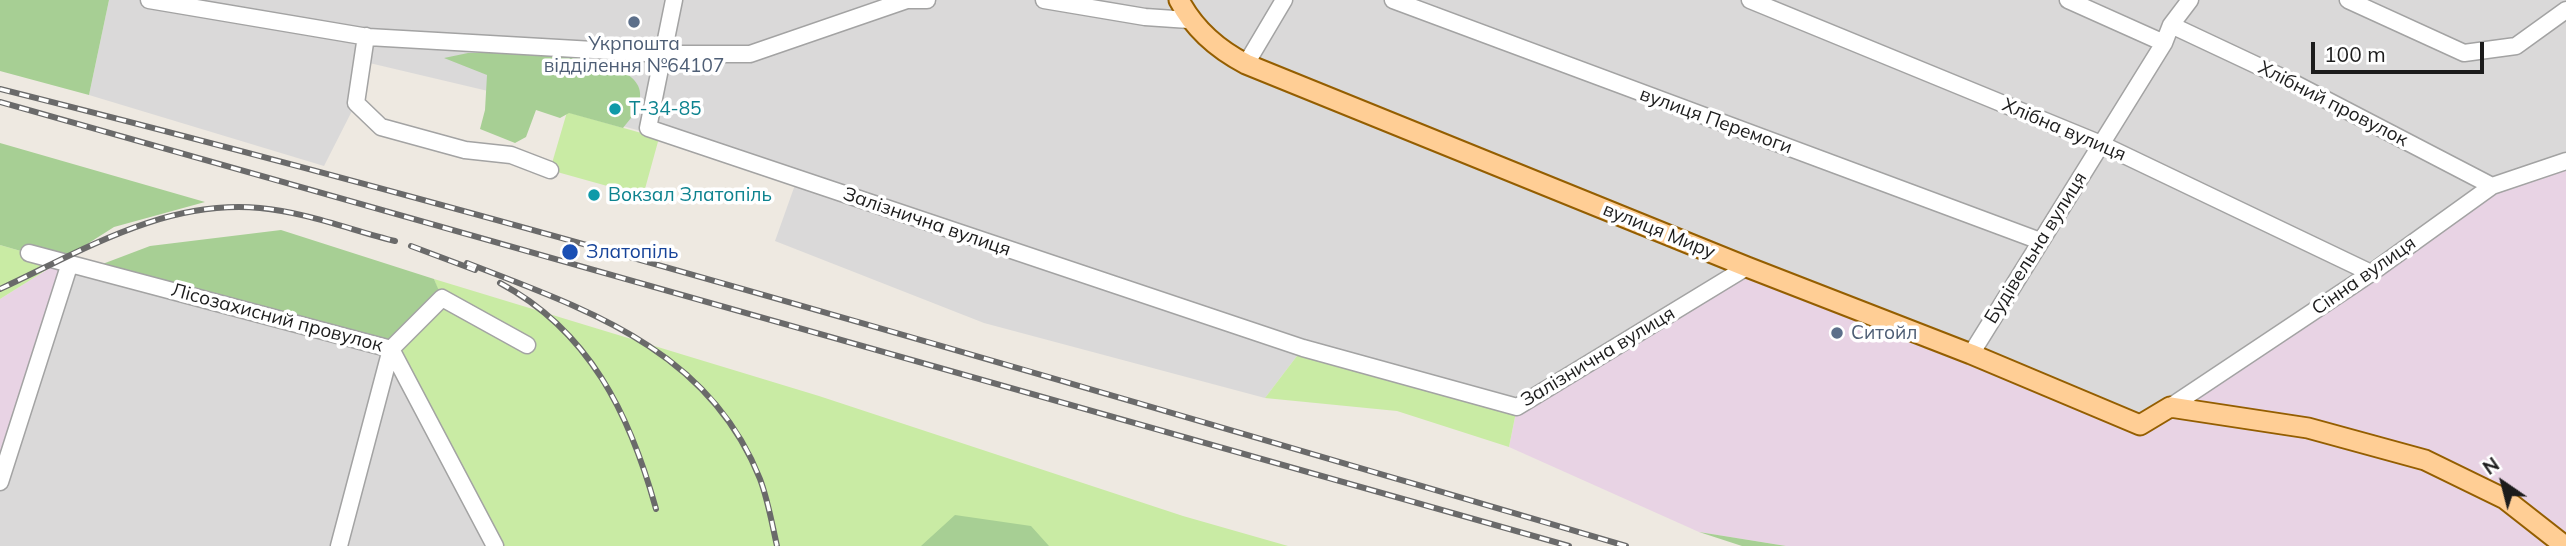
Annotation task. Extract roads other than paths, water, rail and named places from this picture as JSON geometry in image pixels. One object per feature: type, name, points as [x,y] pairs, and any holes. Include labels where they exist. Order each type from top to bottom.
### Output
[{"type":"main road","points":[[1179,0],[1189,20]]},
{"type":"main road","name":"вулиця Миру","points":[[1189,20],[1224,53],[1246,64],[1747,267],[1971,354],[2140,425],[2170,407]]},
{"type":"main road","points":[[2170,407],[2308,428],[2425,460],[2505,499],[2565,546]]},
{"type":"street","points":[[149,0],[366,36],[663,54],[750,54],[907,0],[928,0]]},
{"type":"street","points":[[663,54],[674,0]]},
{"type":"street","points":[[1044,0],[1145,17],[1189,20]]},
{"type":"street","points":[[1246,64],[1284,0]]},
{"type":"street","name":"вулиця Перемоги","points":[[1393,0],[2040,241]]},
{"type":"street","name":"Хлібна вулиця","points":[[1751,0],[2101,144],[2371,273]]},
{"type":"street","points":[[2068,0],[2164,43]]},
{"type":"street","name":"Будівельна вулиця","points":[[1971,354],[2164,43],[2171,25],[2190,0]]},
{"type":"street","points":[[2348,0],[2464,53],[2516,47],[2566,10]]},
{"type":"street","name":"Хлібний провулок","points":[[2171,25],[2288,80],[2492,186]]},
{"type":"street","points":[[366,36],[356,103],[381,127],[465,150],[511,155],[550,170]]},
{"type":"street","name":"Залізнична вулиця","points":[[663,54],[648,128],[1303,348],[1517,407],[1747,267]]},
{"type":"street","name":"Сінна вулиця","points":[[2170,407],[2371,273],[2492,186],[2566,161]]},
{"type":"street","name":"Лісозахисний провулок","points":[[29,253],[391,349],[495,546]]},
{"type":"street","points":[[0,482],[70,263]]},
{"type":"street","points":[[339,546],[391,349],[442,298],[527,345]]},
{"type":"railway","points":[[0,89],[204,141],[612,252],[1626,546]]},
{"type":"railway","points":[[0,102],[1569,546]]},
{"type":"railway","points":[[0,289],[125,231],[191,212],[225,207],[294,213],[395,241]]},
{"type":"railway","points":[[411,246],[475,270]]},
{"type":"railway","points":[[467,263],[598,317],[639,340],[676,366],[709,397],[738,434],[760,479],[777,546]]},
{"type":"railway","points":[[500,283],[559,325],[602,379],[633,441],[656,509]]},
{"type":"place","name":"Укрпошта відділення №64107","points":[[634,22]]},
{"type":"place","name":"Т-34-85","points":[[615,109]]},
{"type":"place","name":"Вокзал Златопіль","points":[[594,195]]},
{"type":"place","name":"Златопіль","points":[[570,252]]},
{"type":"place","name":"Ситойл","points":[[1837,333]]}]
